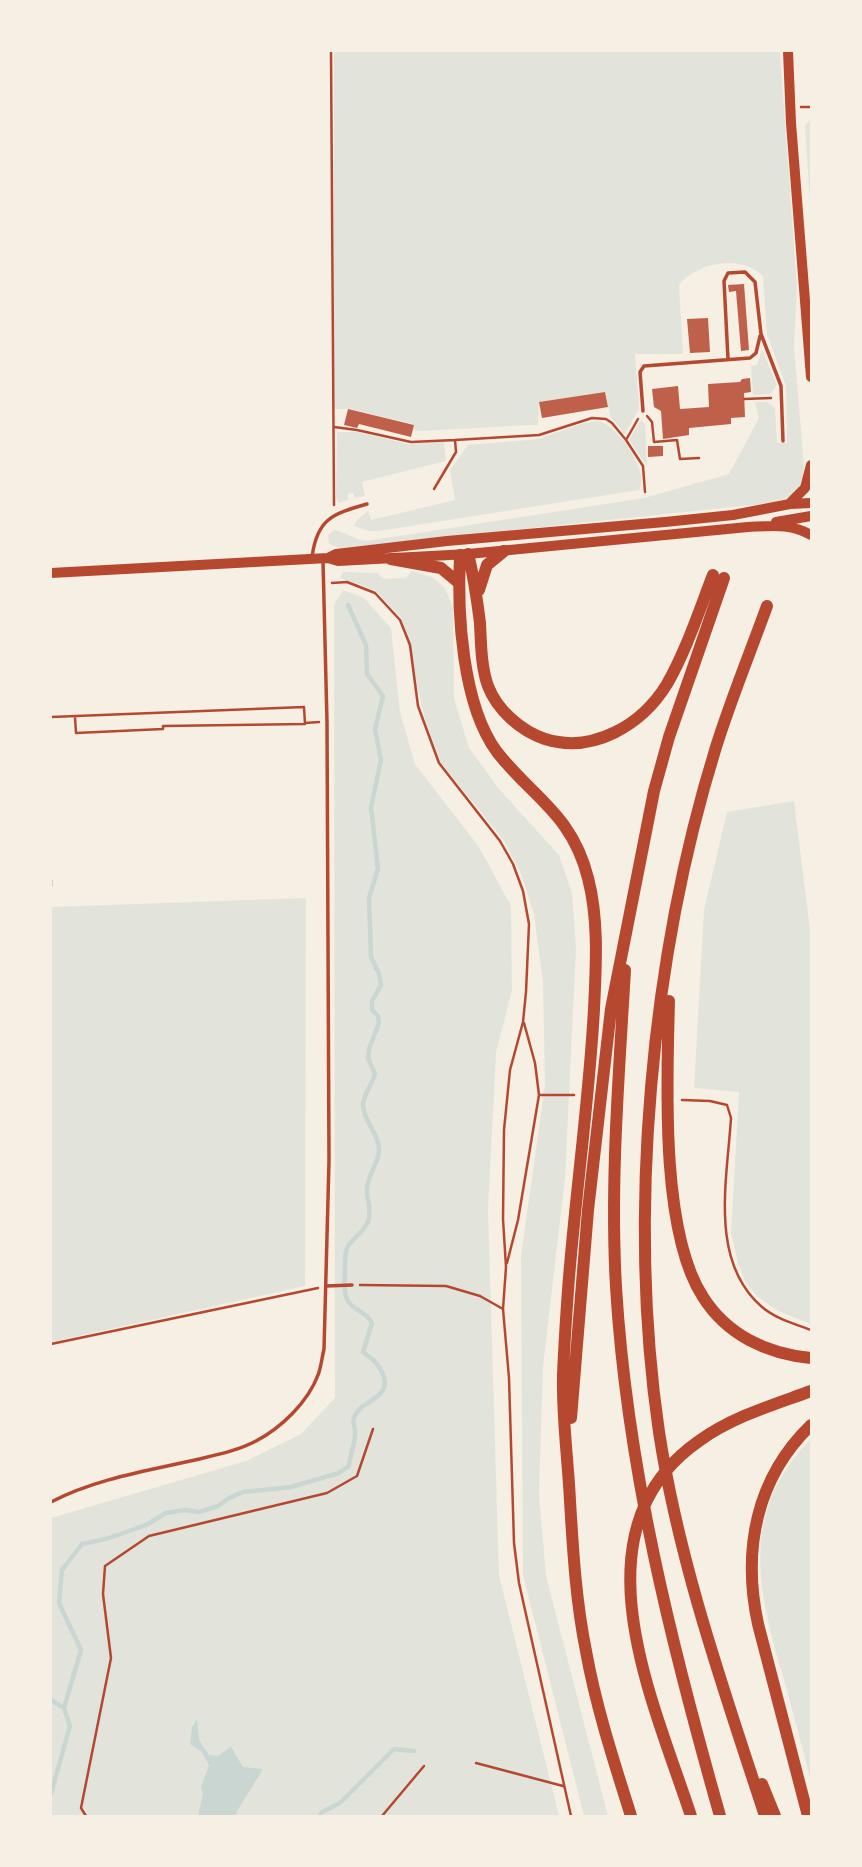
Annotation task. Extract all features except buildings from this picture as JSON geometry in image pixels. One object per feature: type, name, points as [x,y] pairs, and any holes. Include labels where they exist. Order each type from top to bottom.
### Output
[{"type":"highway","points":[[477,598],[481,576],[487,565],[504,551]]},
{"type":"highway","points":[[464,554],[459,583],[466,665],[475,710],[497,751],[550,806],[571,835],[581,853],[593,903],[596,938],[592,1043],[568,1290],[563,1376],[574,1560],[585,1648],[606,1735],[631,1816]]},
{"type":"highway","points":[[464,554],[477,598],[485,673],[494,699],[511,719],[527,731],[555,741],[577,743],[612,734],[635,720],[651,705],[667,684],[719,577],[654,791],[611,1009],[588,1210],[574,1371],[570,1499]]},
{"type":"highway","points":[[391,559],[441,568],[459,583]]},
{"type":"highway","points":[[765,1816],[701,1617],[672,1502],[651,1368],[646,1282],[646,1193],[655,1058],[670,942],[685,862],[716,746],[767,606]]},
{"type":"highway","points":[[628,920],[614,1169],[616,1284],[623,1367],[648,1533],[720,1816]]},
{"type":"highway","points":[[670,942],[667,1089],[669,1132],[674,1197],[689,1267],[709,1306],[740,1335],[778,1352],[811,1358]]},
{"type":"highway","points":[[691,1816],[640,1660],[630,1604],[630,1568],[634,1536],[653,1491],[676,1461],[697,1442],[728,1424],[811,1391]]},
{"type":"highway","points":[[808,1816],[758,1624],[753,1602],[750,1562],[757,1513],[764,1493],[783,1457],[811,1425]]},
{"type":"highway","points":[[726,1696],[775,1816]]},
{"type":"main road","points":[[788,51],[811,377]]},
{"type":"main road","points":[[790,503],[805,488],[811,465]]},
{"type":"main road","points":[[321,559],[336,554],[719,516],[790,503],[811,503]]},
{"type":"main road","points":[[748,527],[811,516]]},
{"type":"main road","points":[[51,573],[321,559],[391,559],[504,551],[748,527],[788,526],[811,535]]},
{"type":"main road","points":[[464,540],[464,554]]},
{"type":"lane","points":[[728,359],[723,285],[729,273],[744,272],[755,282],[761,334],[778,377],[782,398],[783,441]]},
{"type":"lane","points":[[643,411],[640,372],[644,366],[746,358],[758,349],[761,334]]},
{"type":"lane","points":[[51,1502],[97,1483],[239,1449],[272,1432],[288,1418],[318,1376],[324,1349],[329,1148],[325,583],[314,540],[321,525],[334,516],[367,504]]},
{"type":"lane","points":[[326,1286],[352,1285]]},
{"type":"path","points":[[331,51],[334,516]]},
{"type":"path","points":[[744,399],[782,398]]},
{"type":"path","points":[[626,440],[643,411],[652,422],[654,442],[677,440],[680,459],[699,458]]},
{"type":"path","points":[[333,427],[411,442],[539,435],[600,417],[612,423],[643,466],[645,492]]},
{"type":"path","points":[[434,489],[456,452],[455,440]]},
{"type":"path","points":[[325,583],[347,582],[376,593],[400,620],[410,645],[418,706],[439,763],[500,841],[513,864],[523,891],[529,924],[523,1022],[510,1070],[504,1130],[503,1219],[506,1267],[503,1309],[509,1378],[514,1543],[519,1583],[571,1816]]},
{"type":"path","points":[[51,717],[304,707],[305,723]]},
{"type":"path","points":[[75,717],[76,733],[163,729],[163,726],[217,724],[218,727],[321,722]]},
{"type":"path","points":[[51,880],[51,886]]},
{"type":"path","points":[[506,1267],[518,1220],[539,1094],[536,1063],[523,1022]]},
{"type":"path","points":[[539,1094],[549,1094]]},
{"type":"path","points":[[710,1101],[727,1105],[731,1118],[726,1227],[735,1272],[745,1289],[764,1309],[811,1329]]},
{"type":"path","points":[[352,1285],[446,1286],[480,1296],[503,1309]]},
{"type":"path","points":[[51,1344],[326,1286]]},
{"type":"path","points":[[86,1816],[81,1808],[111,1658],[103,1594],[105,1566],[149,1536],[327,1493],[357,1476],[373,1429]]},
{"type":"path","points":[[476,1763],[563,1786]]},
{"type":"path","points":[[382,1816],[424,1766]]},
{"type":"shaded area","points":[[334,51],[780,51],[797,287],[794,346],[804,466],[803,477],[794,492],[780,500],[752,505],[340,548],[329,544],[328,535],[334,530],[367,541],[644,498],[729,474],[759,418],[755,402],[767,402],[775,408],[777,443],[787,443],[786,386],[767,335],[763,276],[754,269],[731,263],[708,266],[687,277],[679,285],[683,354],[635,354],[639,409],[625,434],[611,418],[605,392],[539,402],[538,425],[420,431],[413,430],[414,424],[348,409],[334,409]]},
{"type":"shaded area","points":[[811,119],[811,218],[805,125]]},
{"type":"shaded area","points":[[762,349],[777,385],[770,394],[753,395],[751,366],[757,365]]},
{"type":"shaded area","points":[[641,420],[645,424],[647,466],[629,440]]},
{"type":"shaded area","points":[[598,421],[614,431],[630,450],[640,472],[639,490],[379,531],[354,526],[368,511],[371,520],[455,500],[450,470],[468,445],[538,439],[584,423]]},
{"type":"shaded area","points":[[337,432],[357,432],[409,444],[444,442],[446,461],[362,482],[365,496],[355,498],[353,493],[348,494],[348,500],[339,503],[336,498]]},
{"type":"shaded area","points":[[412,571],[432,577],[445,588],[453,608],[454,698],[469,748],[499,789],[559,855],[572,893],[576,948],[565,1178],[543,1366],[539,1494],[546,1576],[608,1816],[584,1816],[523,1575],[521,1256],[545,1085],[543,983],[534,914],[521,874],[505,842],[441,763],[425,720],[402,619],[375,590],[340,578],[343,572],[377,573],[384,579],[406,578]]},
{"type":"shaded area","points":[[343,590],[364,598],[391,628],[400,712],[415,764],[479,847],[511,906],[512,990],[496,1053],[488,1210],[499,1575],[559,1816],[51,1816],[51,1518],[246,1461],[301,1434],[335,1398],[334,605]]},
{"type":"shaded area","points":[[794,801],[811,937],[811,1324],[778,1311],[758,1297],[746,1283],[731,1233],[739,1092],[694,1088],[704,910],[727,812]]},
{"type":"shaded area","points":[[306,898],[305,1286],[51,1342],[51,907]]},
{"type":"shaded area","points":[[811,1439],[811,1782],[766,1610],[760,1550],[764,1522],[773,1494],[788,1466]]},
{"type":"shaded area","points":[[197,1719],[199,1740],[209,1755],[218,1756],[231,1747],[243,1767],[263,1769],[236,1816],[198,1816],[203,1794],[201,1787],[209,1765],[201,1751],[190,1744],[192,1727]]},
{"type":"waterway","points":[[64,1708],[81,1650],[59,1603],[62,1570],[82,1544],[146,1525],[166,1513],[185,1510],[199,1512],[218,1506],[243,1492],[291,1487],[339,1473],[349,1466],[357,1412],[383,1391],[385,1385],[378,1366],[363,1352],[372,1323],[348,1301],[345,1287],[346,1252],[369,1218],[367,1186],[379,1150],[363,1104],[375,1074],[368,1058],[379,1023],[378,1016],[372,1010],[372,1001],[381,985],[371,957],[369,898],[378,869],[371,807],[381,760],[375,729],[383,696],[367,674],[366,645],[348,605]]},
{"type":"waterway","points":[[51,1700],[64,1708],[70,1726],[51,1794]]},
{"type":"waterway","points":[[320,1816],[322,1812],[340,1803],[394,1749],[414,1751]]}]
